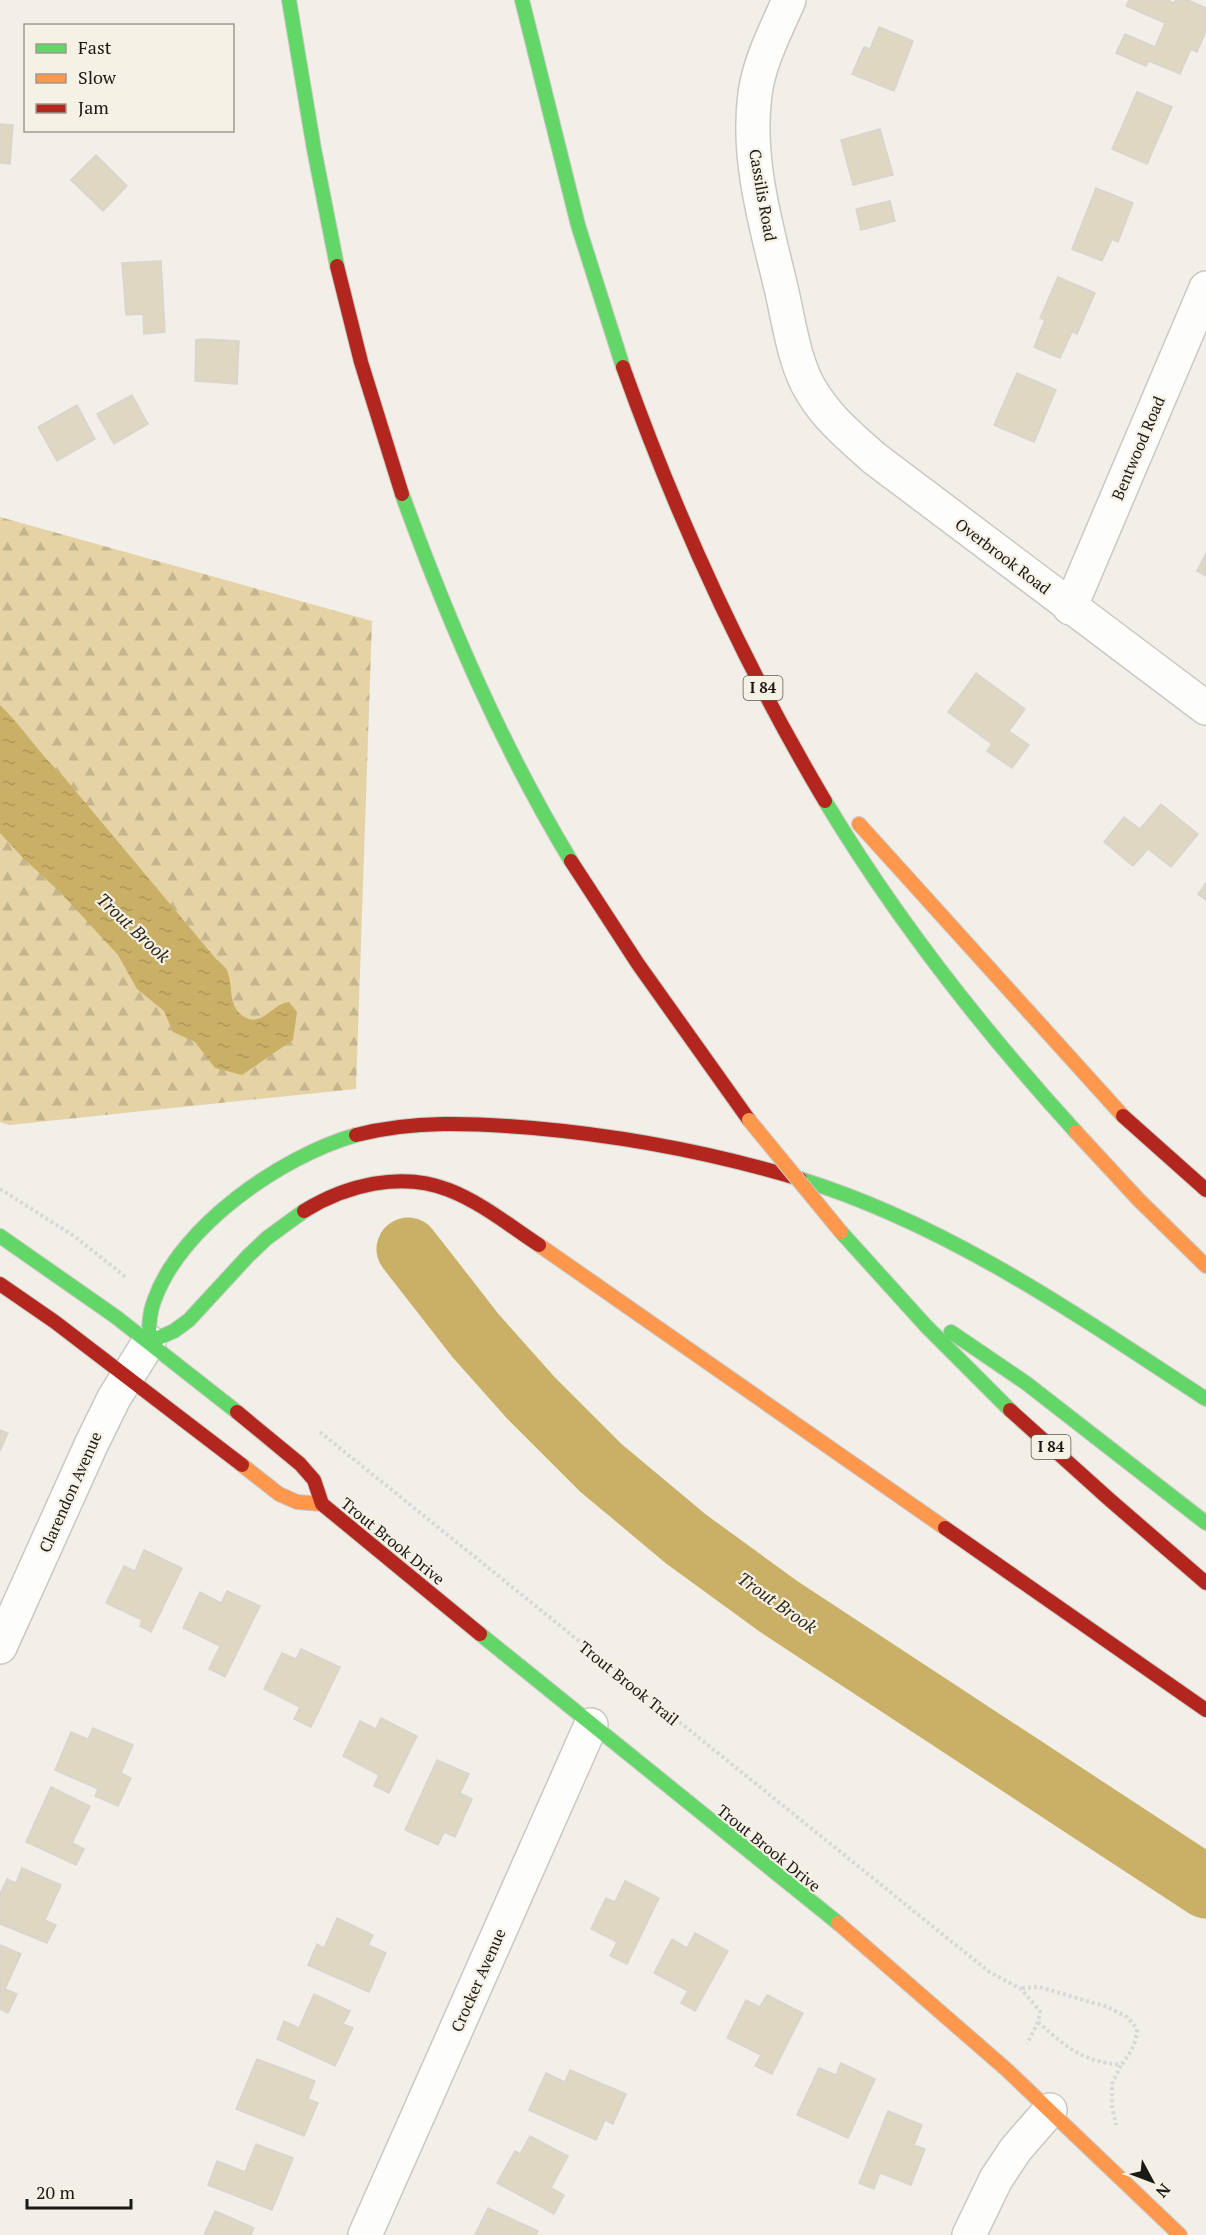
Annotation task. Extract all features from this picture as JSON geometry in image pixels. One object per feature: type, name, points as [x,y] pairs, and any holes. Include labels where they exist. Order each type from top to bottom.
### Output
[{"type":"main road","name":"I 84","points":[[288,0],[323,197],[344,297],[388,453],[442,601],[505,741],[538,803],[573,863],[683,1029],[749,1120],[841,1232],[904,1303],[975,1376],[1040,1437],[1206,1583]]},
{"type":"main road","name":"I 84","points":[[522,0],[584,245],[627,378],[684,521],[729,621],[764,691],[846,834],[970,1007],[1076,1132],[1206,1266]]},
{"type":"main road","points":[[806,767],[927,898],[1095,1088],[1206,1190]]},
{"type":"main road","points":[[1206,1399],[1062,1306],[995,1266],[907,1220],[834,1190],[765,1168],[663,1146],[584,1133],[479,1124],[432,1124],[391,1128],[355,1135],[312,1151],[258,1182],[208,1224],[166,1276],[158,1289],[151,1311],[149,1342],[189,1320],[264,1240],[316,1204],[355,1189],[388,1182],[423,1183],[438,1187],[482,1207],[521,1233],[1206,1710]]},
{"type":"main road","name":"Trout Brook Drive","points":[[0,1236],[57,1273],[149,1342],[300,1464],[314,1480],[322,1504],[591,1725],[864,1944],[1007,2070],[1180,2235]]},
{"type":"main road","name":"Trout Brook Drive","points":[[0,1284],[55,1322],[279,1494],[297,1502],[322,1504]]},
{"type":"main road","points":[[904,1303],[1026,1383],[1206,1523]]},
{"type":"street","name":"Cassilis Road","points":[[789,0],[765,58],[755,92],[752,128],[756,171],[795,350],[811,391]]},
{"type":"street","name":"Bentwood Road","points":[[1070,608],[1206,288]]},
{"type":"street","name":"Overbrook Road","points":[[811,391],[836,424],[874,458],[1070,608],[1206,708]]},
{"type":"street","name":"Clarendon Avenue","points":[[0,1647],[90,1445],[149,1342]]},
{"type":"street","name":"Crocker Avenue","points":[[365,2235],[591,1725]]},
{"type":"street","points":[[969,2235],[996,2179],[1016,2150],[1050,2110]]},
{"type":"path","points":[[0,1189],[74,1236],[98,1255]]},
{"type":"path","name":"Trout Brook Trail","points":[[316,1429],[988,1971],[1021,1989],[1040,2011],[1038,2022],[1079,2055],[1103,2063],[1121,2065]]},
{"type":"path","name":"Trout Brook Trail","points":[[1021,1989],[1039,1987],[1108,2007],[1127,2017],[1137,2029],[1131,2053],[1121,2065],[1112,2084],[1118,2134]]},
{"type":"path","points":[[1025,2048],[1034,2035],[1038,2022]]},
{"type":"green space","points":[[0,517],[372,621],[356,1089],[9,1125],[0,1122]]},
{"type":"water","points":[[0,705],[226,969],[233,1002],[238,1012],[250,1019],[256,1019],[277,1006],[289,1002],[297,1012],[293,1040],[242,1075],[215,1068],[195,1042],[173,1032],[164,1011],[137,989],[118,955],[60,892],[0,833]]},
{"type":"building","points":[[1129,0],[1168,0],[1174,3],[1176,0],[1188,0],[1206,8],[1206,31],[1197,52],[1191,49],[1180,74],[1149,61],[1146,66],[1116,53],[1125,34],[1155,47],[1165,23],[1126,6]]},
{"type":"building","points":[[879,27],[913,41],[894,91],[852,74],[864,47],[870,49]]},
{"type":"building","points":[[1137,92],[1172,107],[1147,164],[1112,149]]},
{"type":"building","points":[[0,124],[13,125],[10,164],[0,163]]},
{"type":"building","points":[[880,129],[893,175],[853,185],[841,140]]},
{"type":"building","points":[[96,155],[127,186],[103,211],[71,180]]},
{"type":"building","points":[[1096,188],[1133,203],[1118,242],[1112,239],[1102,261],[1072,249]]},
{"type":"building","points":[[890,201],[895,221],[861,230],[856,209]]},
{"type":"building","points":[[161,261],[165,332],[144,334],[143,314],[126,315],[122,263]]},
{"type":"building","points":[[1058,277],[1095,293],[1077,334],[1072,332],[1060,358],[1034,347],[1045,320],[1040,318]]},
{"type":"building","points":[[196,340],[239,341],[237,384],[195,381]]},
{"type":"building","points":[[1017,373],[1056,390],[1034,442],[994,425]]},
{"type":"building","points":[[132,395],[148,424],[114,444],[97,414]]},
{"type":"building","points":[[77,405],[95,439],[57,461],[38,427]]},
{"type":"building","points":[[1206,553],[1206,576],[1197,571]]},
{"type":"building","points":[[976,673],[1025,709],[1009,731],[1029,745],[1012,768],[987,751],[992,744],[948,712]]},
{"type":"building","points":[[1161,804],[1198,834],[1171,867],[1148,849],[1133,866],[1104,842],[1124,817],[1140,829]]},
{"type":"building","points":[[1206,883],[1206,900],[1198,894]]},
{"type":"building","points":[[0,1430],[8,1433],[0,1451]]},
{"type":"building","points":[[144,1550],[182,1568],[151,1632],[140,1626],[142,1620],[106,1603],[124,1566],[135,1571]]},
{"type":"building","points":[[227,1591],[260,1606],[225,1677],[209,1669],[220,1646],[183,1628],[200,1592],[221,1603]]},
{"type":"building","points":[[301,1649],[340,1667],[311,1727],[294,1719],[300,1707],[264,1689],[282,1653],[296,1659]]},
{"type":"building","points":[[381,1718],[417,1736],[389,1793],[374,1786],[379,1775],[343,1756],[360,1721],[376,1729]]},
{"type":"building","points":[[93,1728],[133,1745],[121,1773],[131,1778],[118,1806],[95,1796],[98,1789],[55,1770],[71,1732],[88,1739]]},
{"type":"building","points":[[437,1760],[469,1774],[460,1793],[472,1799],[455,1837],[444,1832],[438,1845],[405,1830]]},
{"type":"building","points":[[51,1787],[90,1806],[72,1843],[84,1849],[76,1865],[26,1842]]},
{"type":"building","points":[[22,1868],[61,1885],[45,1920],[56,1925],[47,1943],[0,1924],[0,1894],[7,1879],[16,1883]]},
{"type":"building","points":[[625,1881],[659,1898],[627,1964],[610,1956],[617,1942],[591,1929],[606,1898],[615,1902]]},
{"type":"building","points":[[337,1918],[373,1935],[368,1945],[386,1953],[369,1992],[308,1965],[317,1944],[324,1948]]},
{"type":"building","points":[[695,1933],[728,1951],[695,2011],[681,2003],[688,1991],[654,1973],[672,1939],[687,1948]]},
{"type":"building","points":[[0,1945],[21,1954],[5,1989],[17,1994],[8,2013],[0,2009]]},
{"type":"building","points":[[314,1994],[350,2011],[343,2024],[353,2028],[335,2066],[277,2039],[284,2021],[299,2028]]},
{"type":"building","points":[[767,1995],[803,2013],[772,2074],[755,2066],[761,2055],[727,2038],[746,2000],[760,2007]]},
{"type":"building","points":[[257,2059],[315,2081],[308,2099],[318,2103],[304,2136],[236,2109]]},
{"type":"building","points":[[841,2063],[875,2079],[848,2138],[797,2115],[819,2068],[836,2075]]},
{"type":"building","points":[[570,2070],[626,2094],[613,2124],[605,2120],[596,2140],[529,2110],[546,2073],[565,2082]]},
{"type":"building","points":[[888,2111],[922,2125],[914,2145],[925,2149],[911,2185],[880,2173],[874,2189],[859,2183]]},
{"type":"building","points":[[530,2136],[568,2156],[551,2188],[564,2195],[554,2214],[497,2183],[515,2151],[520,2154]]},
{"type":"building","points":[[256,2144],[293,2158],[272,2210],[208,2185],[217,2161],[245,2172]]},
{"type":"building","points":[[488,2208],[538,2231],[536,2235],[475,2235]]},
{"type":"building","points":[[215,2211],[254,2228],[251,2235],[204,2235]]},
{"type":"waterway","name":"Trout Brook","points":[[408,1249],[475,1335],[531,1398],[601,1468],[686,1539],[778,1606],[1206,1887]]},
{"type":"traffic: fast","points":[[289,0],[314,149],[337,266]]},
{"type":"traffic: fast","points":[[522,0],[578,225],[623,367]]},
{"type":"traffic: fast","points":[[402,494],[438,589],[478,682],[522,773],[571,861]]},
{"type":"traffic: fast","points":[[825,801],[881,888],[942,972],[974,1014],[1076,1132]]},
{"type":"traffic: fast","points":[[304,1211],[267,1238],[248,1256],[189,1320],[174,1331],[149,1342],[152,1306],[167,1273],[186,1246],[210,1221],[266,1177],[297,1159],[356,1135]]},
{"type":"traffic: fast","points":[[800,1179],[855,1198],[960,1247],[1060,1305],[1206,1399]]},
{"type":"traffic: fast","points":[[841,1232],[926,1326],[1010,1410]]},
{"type":"traffic: fast","points":[[0,1236],[116,1317],[237,1412]]},
{"type":"traffic: fast","points":[[951,1332],[1026,1383],[1206,1523]]},
{"type":"traffic: fast","points":[[480,1634],[838,1923]]},
{"type":"traffic: slow","points":[[859,824],[1123,1116]]},
{"type":"traffic: slow","points":[[749,1120],[841,1232]]},
{"type":"traffic: slow","points":[[1076,1132],[1138,1199],[1206,1266]]},
{"type":"traffic: slow","points":[[539,1245],[945,1528]]},
{"type":"traffic: slow","points":[[242,1465],[279,1494],[297,1502],[322,1504]]},
{"type":"traffic: slow","points":[[838,1923],[1007,2070],[1180,2235]]},
{"type":"traffic: jam","points":[[337,266],[361,362],[402,494]]},
{"type":"traffic: jam","points":[[623,367],[689,534],[739,643],[825,801]]},
{"type":"traffic: jam","points":[[571,861],[638,964],[749,1120]]},
{"type":"traffic: jam","points":[[1123,1116],[1206,1190]]},
{"type":"traffic: jam","points":[[356,1135],[400,1127],[444,1124],[533,1128],[668,1147],[734,1161],[800,1179]]},
{"type":"traffic: jam","points":[[304,1211],[338,1194],[374,1184],[393,1181],[431,1184],[461,1195],[539,1245]]},
{"type":"traffic: jam","points":[[0,1284],[55,1322],[242,1465]]},
{"type":"traffic: jam","points":[[1010,1410],[1206,1583]]},
{"type":"traffic: jam","points":[[237,1412],[300,1464],[314,1480],[322,1504],[480,1634]]},
{"type":"traffic: jam","points":[[945,1528],[1206,1710]]}]
